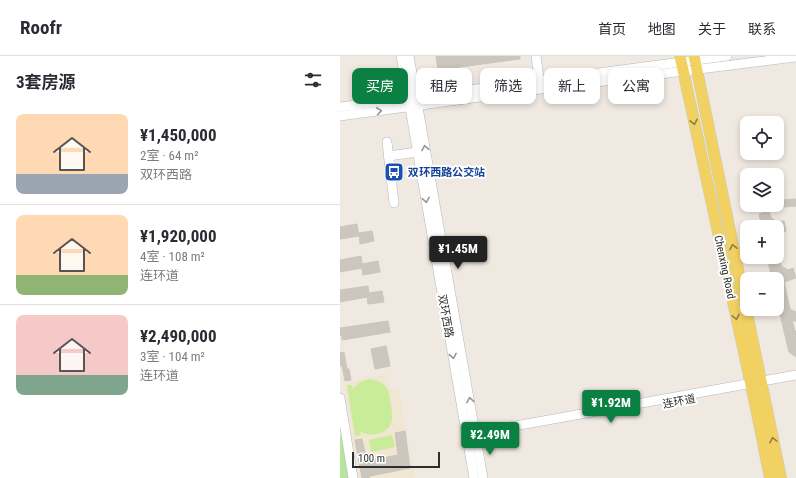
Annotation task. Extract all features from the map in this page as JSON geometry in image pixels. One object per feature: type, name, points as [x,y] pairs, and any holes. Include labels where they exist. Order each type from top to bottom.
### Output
[{"type":"main road","name":"Chenxing Road","points":[[695,62],[756,384],[770,478]]},
{"type":"main road","name":"Chenxing Road","points":[[681,63],[756,384],[781,478]]},
{"type":"street","points":[[401,56],[413,102]]},
{"type":"street","points":[[409,56],[413,102]]},
{"type":"street","points":[[536,56],[540,84]]},
{"type":"street","points":[[695,62],[727,56]]},
{"type":"street","points":[[340,116],[413,102],[681,63],[796,57]]},
{"type":"street","points":[[340,107],[413,102]]},
{"type":"street","name":"双环西路","points":[[413,102],[418,152],[474,478]]},
{"type":"street","name":"双环西路","points":[[413,102],[483,478]]},
{"type":"street","points":[[386,142],[394,203]]},
{"type":"street","points":[[388,156],[418,152]]},
{"type":"street","points":[[756,384],[796,375]]},
{"type":"street","name":"连环道","points":[[467,438],[756,384],[796,378]]},
{"type":"street","points":[[340,398],[342,430],[353,478]]},
{"type":"shaded area","points":[[386,374],[389,389],[398,388],[415,478],[359,478],[344,383]]},
{"type":"green space","points":[[370,379],[381,383],[388,390],[390,395],[392,421],[383,432],[370,435],[360,431],[361,435],[355,436],[347,385],[352,385],[353,389],[360,382]]},
{"type":"green space","points":[[342,434],[349,478],[340,478],[340,435]]},
{"type":"green space","points":[[392,435],[395,447],[371,452],[369,440]]},
{"type":"building","points":[[436,56],[520,56],[520,59],[453,68],[438,68]]},
{"type":"building","points":[[796,199],[796,206],[784,207],[784,200]]},
{"type":"building","points":[[769,212],[771,218],[774,220],[760,220],[759,214]]},
{"type":"building","points":[[784,221],[786,231],[784,231]]},
{"type":"building","points":[[357,224],[359,236],[340,239],[340,227]]},
{"type":"building","points":[[372,231],[374,241],[360,244],[359,233]]},
{"type":"building","points":[[361,256],[362,264],[378,261],[380,272],[363,275],[362,268],[340,272],[340,260]]},
{"type":"building","points":[[769,264],[780,264],[781,266],[788,270],[793,268],[796,278],[784,282],[784,272],[770,272]]},
{"type":"building","points":[[784,282],[790,309],[796,312],[796,321],[792,321],[796,331],[796,357],[789,352],[780,316],[784,316]]},
{"type":"building","points":[[368,286],[369,293],[382,291],[384,302],[368,304],[367,297],[340,302],[340,290]]},
{"type":"building","points":[[388,321],[390,332],[342,340],[342,335],[340,335],[340,328]]},
{"type":"building","points":[[386,346],[390,366],[375,369],[371,349]]},
{"type":"building","points":[[344,352],[347,369],[349,369],[351,380],[345,381],[340,362],[340,353]]},
{"type":"building","points":[[405,431],[410,468],[370,476],[369,478],[362,478],[355,440],[362,439],[367,461],[398,455],[395,433]]},
{"type":"place","name":"双环西路公交站","points":[[394,172]]}]
